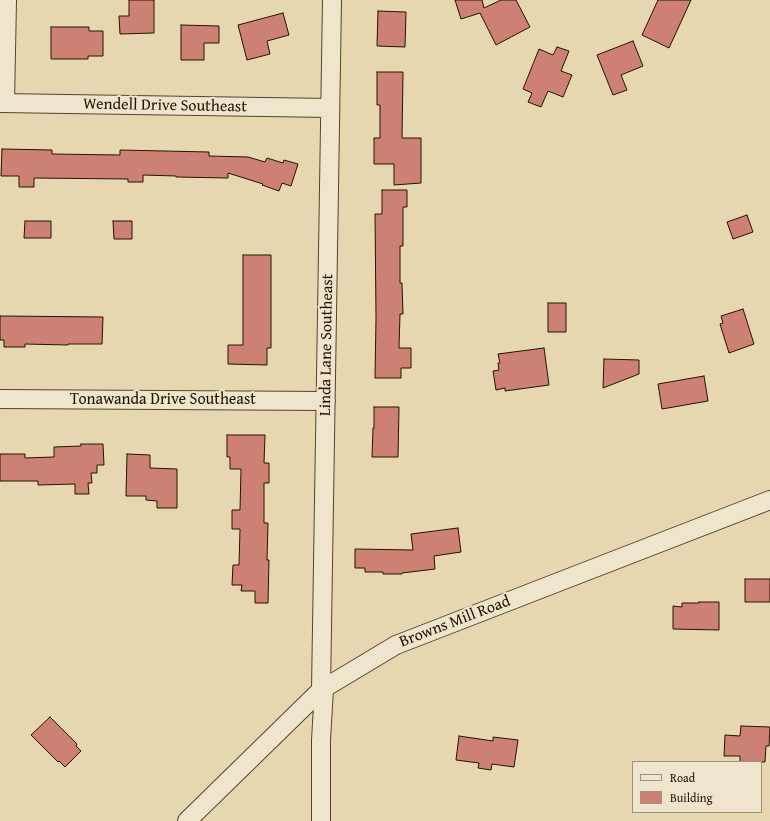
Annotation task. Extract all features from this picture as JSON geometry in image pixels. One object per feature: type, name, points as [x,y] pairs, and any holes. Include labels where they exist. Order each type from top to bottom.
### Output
[{"type":"street","points":[[3,103],[7,0]]},
{"type":"street","name":"Linda Lane Southeast","points":[[321,821],[332,0]]},
{"type":"street","name":"Wendell Drive Southeast","points":[[3,103],[330,108]]},
{"type":"street","name":"Tonawanda Drive Southeast","points":[[0,399],[326,401]]},
{"type":"street","name":"Browns Mill Road","points":[[188,821],[322,690],[396,645],[770,500]]},
{"type":"building","points":[[129,0],[154,0],[154,33],[120,34],[119,16],[129,16]]},
{"type":"building","points":[[455,0],[482,0],[484,8],[501,0],[516,0],[530,27],[496,45],[480,13],[461,19]]},
{"type":"building","points":[[658,0],[691,0],[669,48],[642,35]]},
{"type":"building","points":[[378,11],[406,12],[405,47],[377,46]]},
{"type":"building","points":[[283,13],[289,35],[267,41],[270,54],[247,60],[238,25]]},
{"type":"building","points":[[181,25],[219,26],[219,43],[204,43],[204,60],[181,60]]},
{"type":"building","points":[[51,27],[89,27],[89,31],[103,31],[103,56],[88,56],[88,59],[51,59]]},
{"type":"building","points":[[633,41],[643,66],[621,75],[627,90],[613,95],[597,55]]},
{"type":"building","points":[[557,47],[569,51],[561,71],[572,75],[563,97],[548,91],[541,107],[528,102],[532,93],[523,89],[539,49],[553,55]]},
{"type":"building","points":[[377,72],[403,72],[402,138],[421,138],[421,183],[394,185],[394,164],[374,164],[374,138],[380,138],[380,105],[377,105]]},
{"type":"building","points":[[2,149],[52,150],[52,154],[120,155],[120,150],[209,152],[209,156],[248,157],[265,162],[267,158],[283,163],[284,160],[298,164],[291,186],[282,183],[279,191],[262,185],[263,184],[228,173],[228,178],[143,175],[143,182],[128,182],[128,179],[34,178],[34,187],[19,187],[19,176],[1,176]]},
{"type":"building","points":[[382,190],[407,190],[407,207],[403,207],[403,246],[400,246],[400,283],[402,283],[403,314],[400,314],[399,348],[411,348],[411,368],[401,368],[401,378],[375,378],[375,214],[382,214]]},
{"type":"building","points":[[747,215],[753,232],[733,239],[727,222]]},
{"type":"building","points":[[25,221],[51,221],[51,238],[24,238]]},
{"type":"building","points":[[113,221],[132,221],[132,239],[114,239]]},
{"type":"building","points":[[243,255],[271,255],[271,348],[267,348],[267,365],[228,364],[228,345],[243,345]]},
{"type":"building","points":[[548,303],[566,303],[566,332],[548,332]]},
{"type":"building","points":[[743,309],[754,344],[729,353],[720,324],[723,323],[721,316]]},
{"type":"building","points":[[0,316],[103,317],[102,344],[25,344],[25,347],[4,347],[4,340],[0,340]]},
{"type":"building","points":[[544,348],[549,385],[505,391],[505,388],[496,390],[493,371],[499,370],[498,363],[500,363],[498,354]]},
{"type":"building","points":[[604,359],[639,360],[639,374],[603,388]]},
{"type":"building","points":[[704,376],[708,401],[662,409],[658,384]]},
{"type":"building","points":[[374,407],[399,407],[398,457],[372,457]]},
{"type":"building","points":[[227,435],[265,435],[264,463],[269,463],[269,483],[264,483],[264,523],[268,523],[268,603],[255,603],[255,591],[241,591],[242,585],[232,585],[233,565],[239,565],[240,529],[232,529],[232,510],[240,510],[241,469],[230,469],[230,457],[227,457]]},
{"type":"building","points":[[81,444],[103,444],[104,465],[97,465],[97,473],[91,473],[92,483],[88,483],[89,494],[75,494],[75,484],[38,485],[38,481],[0,481],[0,454],[25,454],[25,458],[54,457],[54,447],[81,446]]},
{"type":"building","points":[[127,454],[150,455],[150,468],[177,469],[177,508],[157,508],[157,501],[146,500],[146,496],[126,496]]},
{"type":"building","points":[[458,528],[461,552],[434,556],[435,569],[402,574],[383,574],[383,572],[365,572],[365,568],[355,568],[355,549],[413,550],[411,534]]},
{"type":"building","points":[[745,579],[770,579],[770,602],[745,602]]},
{"type":"building","points":[[719,602],[719,630],[673,629],[673,606],[682,607],[682,603]]},
{"type":"building","points":[[50,717],[77,744],[76,746],[81,751],[65,767],[31,735]]},
{"type":"building","points":[[741,726],[770,727],[769,746],[766,746],[765,762],[740,761],[740,756],[724,756],[725,735],[740,736]]},
{"type":"building","points":[[459,736],[493,741],[493,737],[518,740],[514,767],[492,764],[491,770],[478,768],[479,763],[456,760]]}]
